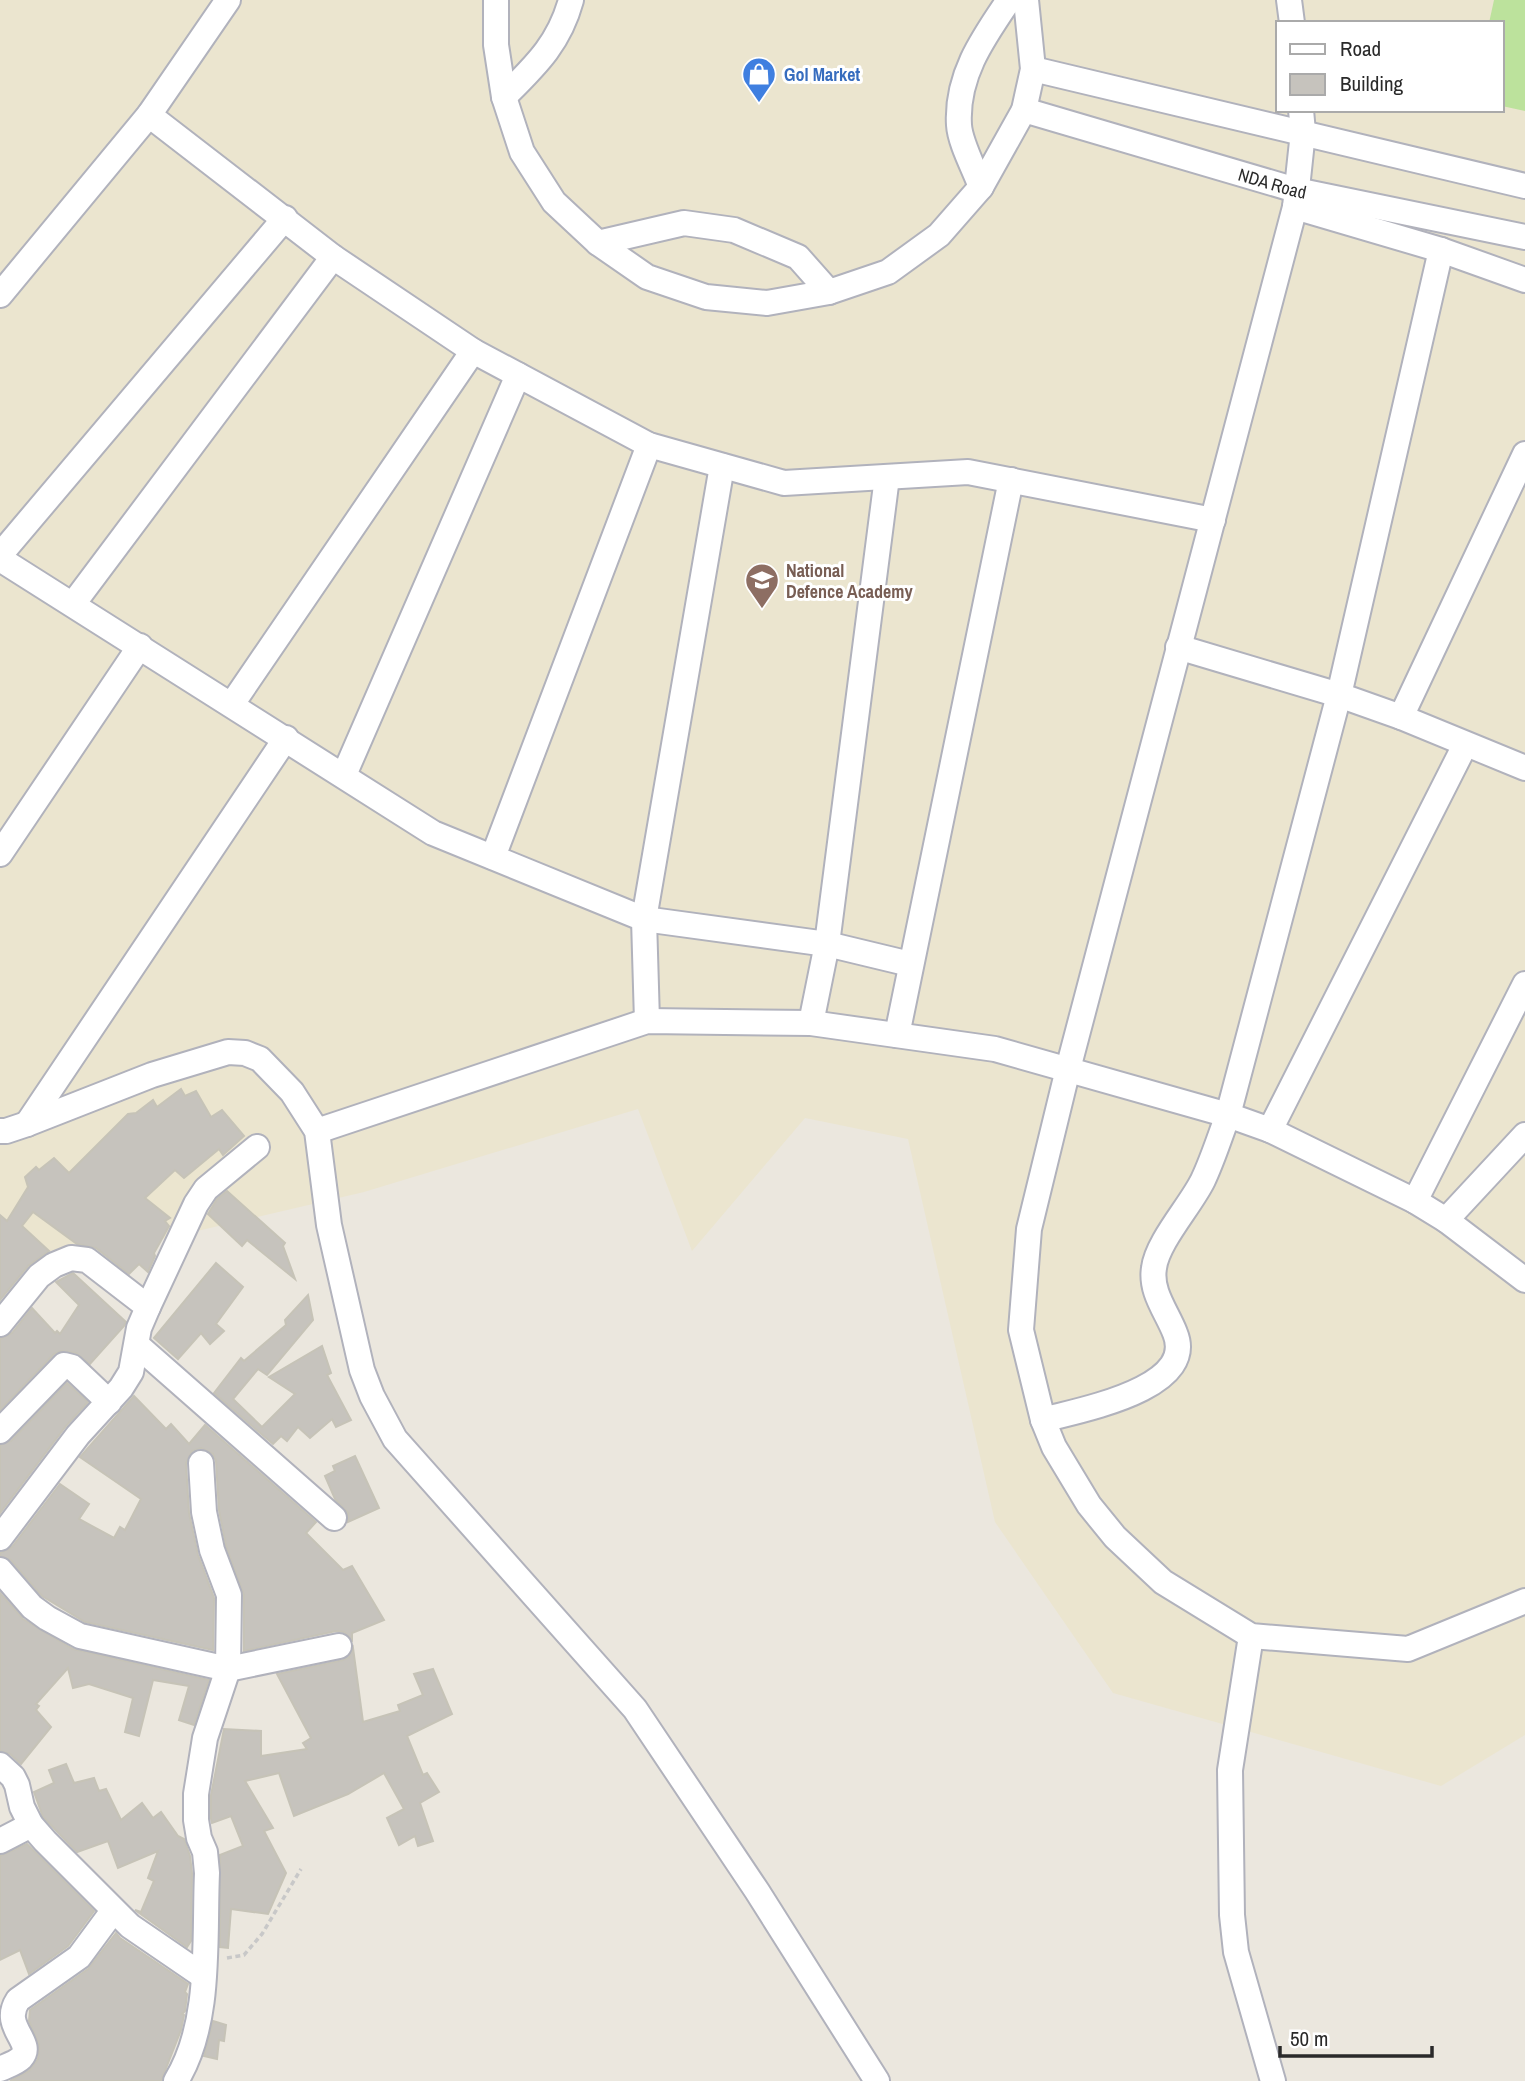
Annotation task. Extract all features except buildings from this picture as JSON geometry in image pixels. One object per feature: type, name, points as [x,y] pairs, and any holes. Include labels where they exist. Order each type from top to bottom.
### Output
[{"type":"street","points":[[0,295],[149,115],[228,0]]},
{"type":"street","points":[[496,0],[496,45],[504,97],[522,152],[554,202],[598,243],[647,277],[706,297],[767,303],[829,292],[888,272],[939,236],[981,187],[1024,110],[1033,69],[1026,0]]},
{"type":"street","points":[[504,97],[544,57],[566,18],[571,0]]},
{"type":"street","points":[[981,187],[959,126],[962,83],[979,43],[1009,0]]},
{"type":"street","points":[[1289,0],[1292,21]]},
{"type":"street","points":[[1033,69],[1302,121],[1525,186]]},
{"type":"street","name":"NDA Road","points":[[1024,110],[1296,198],[1525,237]]},
{"type":"street","points":[[149,115],[333,257],[474,351],[649,445],[784,483],[968,472],[1213,520]]},
{"type":"street","points":[[1302,121],[1296,198],[1068,1069],[1029,1229],[1021,1330],[1043,1420],[1054,1447],[1089,1506],[1115,1537],[1163,1582],[1251,1636],[1408,1649],[1525,1601]]},
{"type":"street","points":[[1296,198],[1525,280]]},
{"type":"street","points":[[285,218],[0,557],[433,833],[643,919],[827,944],[910,964]]},
{"type":"street","points":[[598,243],[684,223],[734,230],[799,257],[829,292]]},
{"type":"street","points":[[1043,1420],[1122,1398],[1160,1379],[1178,1354],[1176,1335],[1154,1288],[1154,1268],[1160,1252],[1203,1181],[1228,1115],[1339,695],[1441,250]]},
{"type":"street","points":[[73,604],[333,257]]},
{"type":"street","points":[[232,704],[474,351]]},
{"type":"street","points":[[344,775],[518,375]]},
{"type":"street","points":[[493,857],[649,445]]},
{"type":"street","points":[[1402,717],[1525,454]]},
{"type":"street","points":[[647,1021],[643,919],[722,466]]},
{"type":"street","points":[[811,1023],[827,944],[887,477]]},
{"type":"street","points":[[897,1035],[1011,481]]},
{"type":"street","points":[[0,854],[140,646]]},
{"type":"street","points":[[1178,647],[1339,695],[1402,717],[1525,768]]},
{"type":"street","points":[[26,1124],[286,738]]},
{"type":"street","points":[[1270,1130],[1465,745]]},
{"type":"street","points":[[1415,1201],[1525,984]]},
{"type":"street","points":[[317,1131],[647,1021],[811,1023],[995,1049],[1228,1115],[1270,1130],[1415,1201],[1446,1220],[1525,1280]]},
{"type":"street","points":[[0,1131],[26,1124],[152,1075],[228,1052],[260,1059],[292,1092],[317,1131],[329,1225],[362,1370],[395,1439],[635,1709],[757,1891],[877,2081]]},
{"type":"street","points":[[1446,1220],[1525,1135]]},
{"type":"street","points":[[0,1538],[78,1435],[109,1402],[131,1372],[139,1328],[196,1204],[206,1189],[257,1147]]},
{"type":"street","points":[[0,1324],[38,1276],[71,1258],[87,1261],[148,1307]]},
{"type":"street","points":[[137,1345],[334,1518]]},
{"type":"street","points":[[0,1432],[64,1365],[72,1367],[109,1402]]},
{"type":"street","points":[[177,2081],[188,2062],[200,2017],[207,1873],[205,1852],[196,1820],[196,1794],[205,1738],[228,1668],[229,1595],[212,1550],[204,1512],[201,1463]]},
{"type":"street","points":[[0,1570],[32,1607],[80,1636],[228,1668],[339,1646]]},
{"type":"street","points":[[1251,1636],[1230,1770],[1232,1914],[1236,1952],[1273,2081]]},
{"type":"street","points":[[0,1765],[18,1785],[22,1807],[31,1825],[113,1911],[130,1926],[203,1966]]},
{"type":"street","points":[[0,1841],[31,1825]]},
{"type":"street","points":[[0,2069],[21,2058],[24,2051],[9,2019],[10,2008],[79,1956],[113,1911]]},
{"type":"path","points":[[203,1966],[244,1955],[262,1934],[301,1868]]},
{"type":"shaded area","name":"National Defence Academy","points":[[0,0],[1525,0],[1525,1735],[1441,1786],[1113,1693],[995,1522],[908,1139],[805,1118],[692,1251],[638,1109],[364,1192],[13,1274],[0,1281]]},
{"type":"green space","points":[[1494,0],[1525,0],[1525,111],[1504,106],[1504,21],[1489,21]]},
{"type":"place","name":"Gol Market","points":[[759,104]]},
{"type":"place","name":"National Defence Academy","points":[[762,610]]}]
